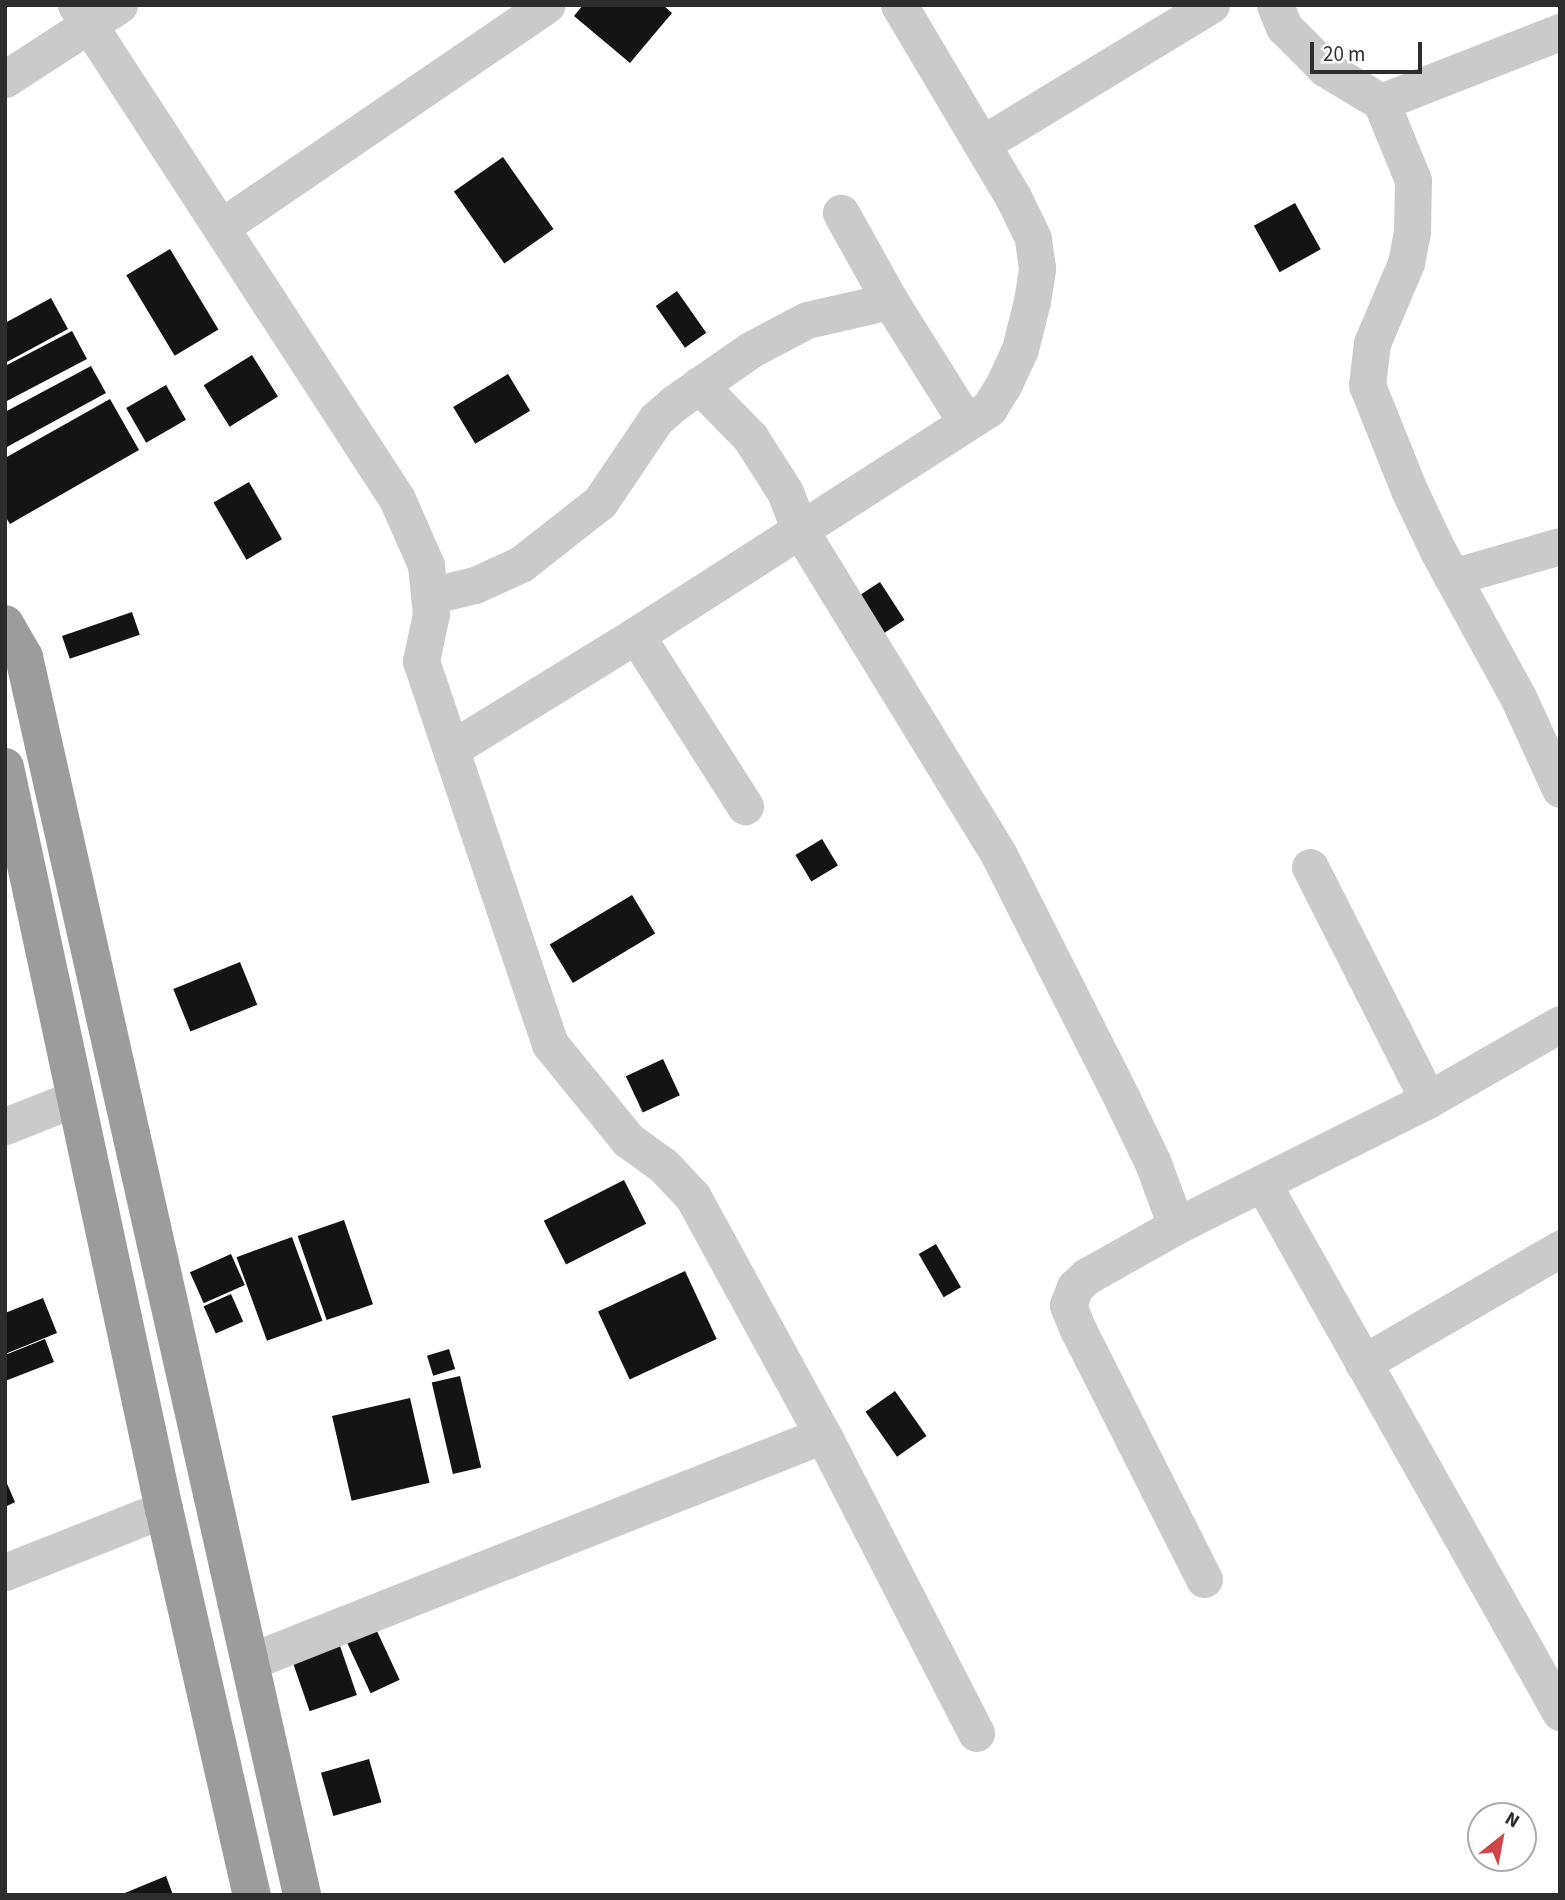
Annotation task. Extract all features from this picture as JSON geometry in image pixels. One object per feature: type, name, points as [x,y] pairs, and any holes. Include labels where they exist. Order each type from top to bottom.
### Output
[{"type":"highway","points":[[5,624],[24,657],[302,1895]]},
{"type":"highway","points":[[5,767],[164,1508],[252,1895]]},
{"type":"street","points":[[221,227],[547,5]]},
{"type":"street","points":[[451,749],[636,635],[989,408],[1020,349],[1037,268],[1034,239],[982,144],[899,5]]},
{"type":"street","points":[[982,144],[1211,5]]},
{"type":"street","points":[[1275,5],[1284,27],[1326,69],[1381,102],[1413,180],[1412,232],[1406,263],[1372,343],[1367,385],[1409,491],[1452,577],[1518,696],[1560,789]]},
{"type":"street","points":[[5,79],[95,11],[221,227],[397,499],[426,565],[431,614],[421,661],[550,1044],[628,1140],[664,1166],[693,1197],[823,1436],[976,1733]]},
{"type":"street","points":[[1381,102],[1560,32]]},
{"type":"street","points":[[841,213],[890,301],[967,422]]},
{"type":"street","points":[[429,596],[475,585],[521,564],[600,502],[656,419],[750,350],[807,320],[890,301]]},
{"type":"street","points":[[699,385],[750,438],[785,492],[800,530],[999,855],[1141,1138],[1176,1226]]},
{"type":"street","points":[[1452,577],[1560,546]]},
{"type":"street","points":[[636,635],[745,806]]},
{"type":"street","points":[[1310,867],[1428,1100]]},
{"type":"street","points":[[1204,1579],[1068,1306],[1075,1287],[1087,1276],[1176,1226],[1428,1100],[1560,1024]]},
{"type":"street","points":[[5,1126],[76,1098]]},
{"type":"street","points":[[1263,1184],[1560,1712]]},
{"type":"street","points":[[1363,1363],[1560,1249]]},
{"type":"street","points":[[249,1662],[823,1436]]},
{"type":"street","points":[[5,1572],[164,1508]]},
{"type":"building","points":[[583,5],[663,5],[672,13],[630,63],[574,16]]},
{"type":"building","points":[[503,157],[553,229],[504,263],[454,191]]},
{"type":"building","points":[[1295,203],[1321,249],[1280,272],[1254,226]]},
{"type":"building","points":[[170,249],[218,330],[175,356],[126,275]]},
{"type":"building","points":[[677,291],[706,333],[685,348],[656,306]]},
{"type":"building","points":[[51,298],[68,329],[5,363],[5,323]]},
{"type":"building","points":[[72,331],[87,359],[5,402],[5,366]]},
{"type":"building","points":[[252,355],[278,397],[230,427],[204,385]]},
{"type":"building","points":[[91,366],[106,393],[5,448],[5,412]]},
{"type":"building","points":[[508,374],[530,411],[475,444],[453,407]]},
{"type":"building","points":[[166,385],[186,420],[146,443],[126,408]]},
{"type":"building","points":[[110,399],[139,450],[10,524],[5,516],[5,458]]},
{"type":"building","points":[[249,482],[282,539],[246,560],[213,503]]},
{"type":"building","points":[[880,582],[905,620],[873,640],[849,602]]},
{"type":"building","points":[[132,612],[140,635],[70,659],[62,636]]},
{"type":"building","points":[[822,839],[838,866],[811,882],[795,855]]},
{"type":"building","points":[[632,895],[655,934],[573,983],[550,944]]},
{"type":"building","points":[[240,962],[257,1005],[190,1032],[173,989]]},
{"type":"building","points":[[663,1059],[680,1095],[643,1113],[626,1076]]},
{"type":"building","points":[[624,1180],[646,1224],[566,1265],[544,1221]]},
{"type":"building","points":[[344,1220],[373,1304],[327,1320],[298,1236]]},
{"type":"building","points":[[292,1237],[322,1321],[267,1341],[237,1257]]},
{"type":"building","points":[[936,1244],[961,1287],[944,1297],[919,1254]]},
{"type":"building","points":[[231,1254],[245,1285],[204,1303],[190,1272]]},
{"type":"building","points":[[685,1271],[717,1339],[630,1380],[598,1312]]},
{"type":"building","points":[[231,1294],[243,1321],[216,1334],[204,1306]]},
{"type":"building","points":[[43,1298],[57,1333],[5,1354],[5,1313]]},
{"type":"building","points":[[45,1339],[54,1362],[5,1381],[5,1355]]},
{"type":"building","points":[[449,1349],[455,1369],[433,1376],[427,1356]]},
{"type":"building","points":[[460,1376],[481,1468],[453,1474],[432,1383]]},
{"type":"building","points":[[895,1391],[927,1436],[897,1457],[866,1412]]},
{"type":"building","points":[[410,1398],[430,1483],[352,1501],[332,1416]]},
{"type":"building","points":[[5,1479],[15,1502],[5,1507]]},
{"type":"building","points":[[376,1629],[400,1680],[371,1693],[347,1643]]},
{"type":"building","points":[[339,1643],[357,1695],[310,1711],[292,1659]]},
{"type":"building","points":[[369,1759],[381,1802],[333,1816],[321,1773]]},
{"type":"building","points":[[166,1876],[173,1895],[120,1895]]}]
